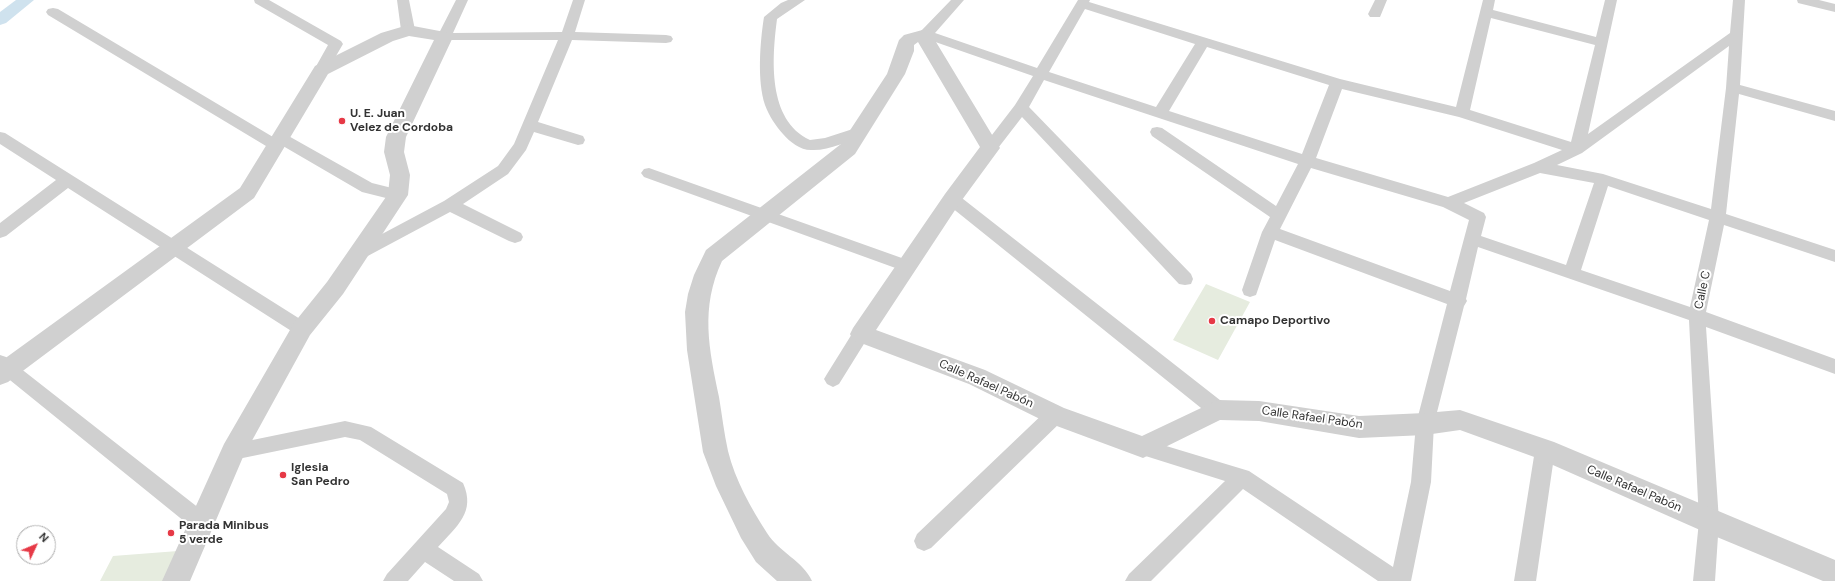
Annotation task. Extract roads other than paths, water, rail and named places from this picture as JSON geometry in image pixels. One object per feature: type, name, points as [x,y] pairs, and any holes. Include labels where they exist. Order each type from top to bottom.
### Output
[{"type":"street","points":[[202,523],[3,368],[173,248],[247,193],[336,44],[260,0]]},
{"type":"street","points":[[403,0],[408,30]]},
{"type":"street","points":[[176,581],[233,452],[302,330],[335,288],[398,195],[400,175],[394,152],[396,137],[462,0]]},
{"type":"street","points":[[358,254],[450,205],[503,170],[521,146],[567,36],[579,0]]},
{"type":"street","points":[[799,0],[786,6],[771,17],[768,29],[770,95],[773,108],[791,134],[801,142],[809,145],[818,144],[859,132]]},
{"type":"street","points":[[798,581],[763,550],[742,514],[719,465],[698,351],[695,319],[698,293],[704,273],[714,256],[848,148],[896,74],[906,51],[905,44],[910,40],[926,34],[958,0]]},
{"type":"street","points":[[1375,14],[1381,0]]},
{"type":"street","points":[[1577,149],[1611,0]]},
{"type":"street","name":"Calle C","points":[[1704,581],[1709,521],[1697,316],[1718,218],[1733,88],[1739,0]]},
{"type":"street","points":[[1803,0],[1835,8]]},
{"type":"street","points":[[833,379],[952,199],[1021,108],[1083,2],[1203,42],[1337,83],[1462,113],[1577,149]]},
{"type":"street","points":[[1462,113],[1487,6],[1602,43]]},
{"type":"street","points":[[53,12],[278,141],[368,188],[398,195]]},
{"type":"street","points":[[321,70],[387,37],[408,30],[444,37],[567,36],[666,39]]},
{"type":"street","points":[[926,34],[1040,74],[1307,161],[1449,203],[1478,217],[1426,424],[1421,482],[1400,581]]},
{"type":"street","points":[[926,34],[927,42],[990,148]]},
{"type":"street","points":[[1449,203],[1539,167],[1577,149],[1736,35]]},
{"type":"street","points":[[1160,113],[1203,42]]},
{"type":"street","points":[[1250,290],[1270,232],[1307,161],[1337,83]]},
{"type":"street","points":[[1733,88],[1835,116]]},
{"type":"street","points":[[1021,108],[1185,279]]},
{"type":"street","points":[[530,125],[578,140]]},
{"type":"street","points":[[1157,132],[1279,216]]},
{"type":"street","points":[[0,137],[302,330]]},
{"type":"street","points":[[1539,167],[1603,179],[1835,256]]},
{"type":"street","points":[[649,173],[907,266]]},
{"type":"street","points":[[1572,273],[1603,179]]},
{"type":"street","points":[[0,232],[67,180]]},
{"type":"street","points":[[952,199],[1218,410]]},
{"type":"street","points":[[450,205],[515,237]]},
{"type":"street","points":[[1270,232],[1458,300]]},
{"type":"street","points":[[1473,239],[1697,316],[1835,367]]},
{"type":"street","name":"Calle Rafael Pabón","points":[[862,334],[977,377],[1055,416],[1143,447],[1218,410],[1259,411],[1359,426],[1426,424],[1460,420],[1545,450],[1709,521],[1835,573]]},
{"type":"street","points":[[924,541],[1055,416]]},
{"type":"street","points":[[233,452],[345,429],[364,433],[456,489],[459,502],[454,515],[394,581]]},
{"type":"street","points":[[1143,447],[1242,477],[1396,581]]},
{"type":"street","points":[[1525,581],[1545,450]]},
{"type":"street","points":[[1136,581],[1242,477]]},
{"type":"street","points":[[424,549],[472,581]]},
{"type":"waterway","points":[[0,20],[26,0]]},
{"type":"place","name":"U. E. Juan Velez de Cordoba","points":[[342,121]]},
{"type":"place","name":"Camapo Deportivo","points":[[1212,321]]},
{"type":"place","name":"Iglesia San Pedro","points":[[283,475]]},
{"type":"place","name":"Parada Minibus 5 verde","points":[[171,533]]}]
